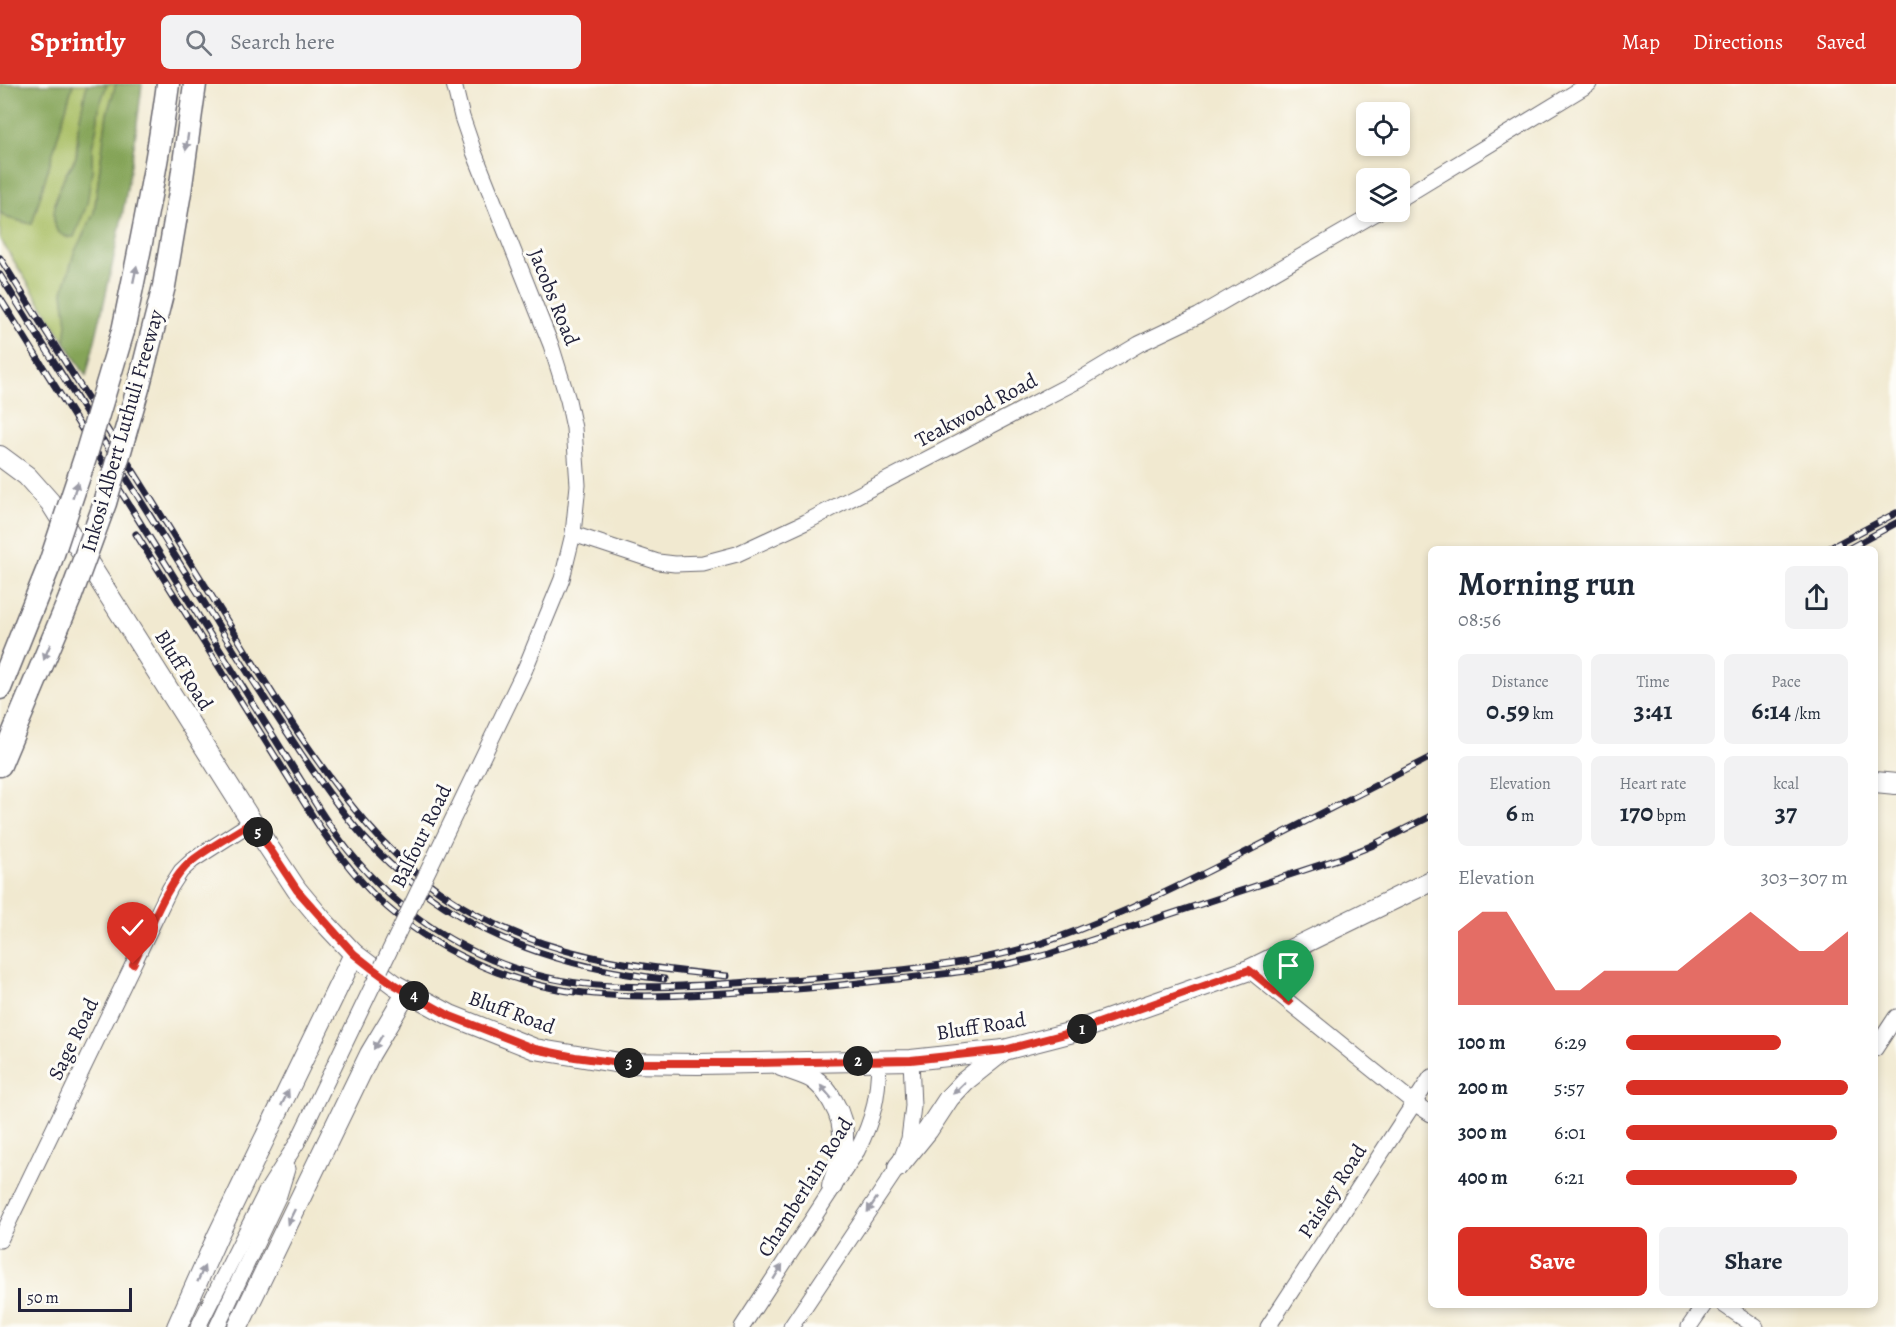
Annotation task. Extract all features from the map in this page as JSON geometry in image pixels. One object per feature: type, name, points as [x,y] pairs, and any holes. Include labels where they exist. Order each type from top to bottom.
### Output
[{"type":"highway","name":"Inkosi Albert Luthuli Freeway","points":[[0,688],[50,566],[123,331],[143,237],[168,84]]},
{"type":"highway","name":"Inkosi Albert Luthuli Freeway","points":[[0,765],[70,598],[105,503],[139,385],[164,286],[195,84]]},
{"type":"main road","name":"Bluff Road","points":[[0,456],[27,476],[50,502],[297,890],[354,954],[407,992],[450,1016],[535,1049],[620,1063],[698,1064],[911,1060],[1004,1050],[1073,1032],[1249,970],[1428,883]]},
{"type":"main road","points":[[1878,782],[1896,784]]},
{"type":"main road","points":[[177,1327],[218,1235],[354,954]]},
{"type":"main road","points":[[238,1327],[370,1054],[407,992]]},
{"type":"main road","points":[[898,1167],[949,1098],[965,1081],[1004,1050]]},
{"type":"main road","points":[[773,1063],[812,1079],[827,1091],[840,1113],[845,1136],[832,1186]]},
{"type":"street","name":"Jacobs Road","points":[[454,84],[474,152],[551,345],[568,399],[574,428],[578,485],[573,534]]},
{"type":"street","points":[[1410,193],[1589,84]]},
{"type":"street","name":"Teakwood Road","points":[[573,534],[658,562],[703,563],[737,554],[806,522],[1079,380],[1139,344],[1198,316],[1361,222]]},
{"type":"street","name":"Balfour Road","points":[[198,1327],[266,1192],[295,1147],[525,669],[562,579],[573,534]]},
{"type":"street","name":"Sage Road","points":[[0,1240],[170,888],[181,871],[193,860],[252,822]]},
{"type":"street","points":[[1249,970],[1428,1112]]},
{"type":"street","points":[[1878,1044],[1896,1017]]},
{"type":"street","name":"Chamberlain Road","points":[[742,1327],[857,1151],[869,1127],[878,1094],[879,1060]]},
{"type":"street","points":[[790,1327],[898,1167],[909,1139],[912,1117],[911,1060]]},
{"type":"street","name":"Paisley Road","points":[[1268,1327],[1428,1082]]},
{"type":"street","name":"Balfour Road","points":[[217,1327],[279,1195],[295,1147]]},
{"type":"street","points":[[1689,1327],[1702,1308]]},
{"type":"street","points":[[1728,1308],[1756,1327]]},
{"type":"green space","points":[[0,84],[73,84],[32,224],[8,218],[0,212]]},
{"type":"green space","points":[[73,84],[87,84],[78,128],[76,157],[64,177],[55,201],[54,225],[58,232],[68,238],[92,170],[92,147],[99,107],[107,84],[116,84],[107,114],[94,213],[74,254],[63,292],[67,324],[65,342],[0,239],[0,212],[8,218],[32,224]]},
{"type":"green space","points":[[87,84],[107,84],[99,107],[92,147],[92,170],[87,204],[74,237],[64,236],[55,224],[55,205],[65,175],[76,157],[79,124]]},
{"type":"green space","points":[[116,84],[142,84],[119,231],[86,376],[65,342],[67,324],[63,292],[74,253],[94,213],[107,114]]},
{"type":"railway","points":[[0,258],[291,722],[327,774],[388,847],[436,889],[463,907],[494,924],[526,937],[558,948],[624,963],[727,976]]},
{"type":"railway","points":[[0,275],[300,752],[348,818],[374,848],[404,876],[433,898],[463,918],[494,934],[559,958],[593,967],[664,979]]},
{"type":"railway","points":[[0,298],[317,806],[346,848],[381,886],[435,930],[465,947],[529,973],[562,981],[644,987],[800,979],[892,971],[994,956],[1034,946],[1106,919],[1231,860],[1428,759]]},
{"type":"railway","points":[[1834,546],[1896,513]]},
{"type":"railway","points":[[1854,546],[1896,523]]},
{"type":"railway","points":[[136,534],[316,821],[367,888],[399,917],[447,949],[500,973],[556,989],[633,996],[706,994],[838,985],[992,967],[1049,954],[1341,858],[1428,818]]},
{"type":"route","points":[[133,964],[170,888],[181,871],[193,860],[252,822],[297,890],[354,954],[373,969],[395,985],[450,1016],[535,1049],[570,1056],[620,1063],[698,1064],[911,1060],[1004,1050],[1073,1032],[1249,970],[1289,1002]]}]
